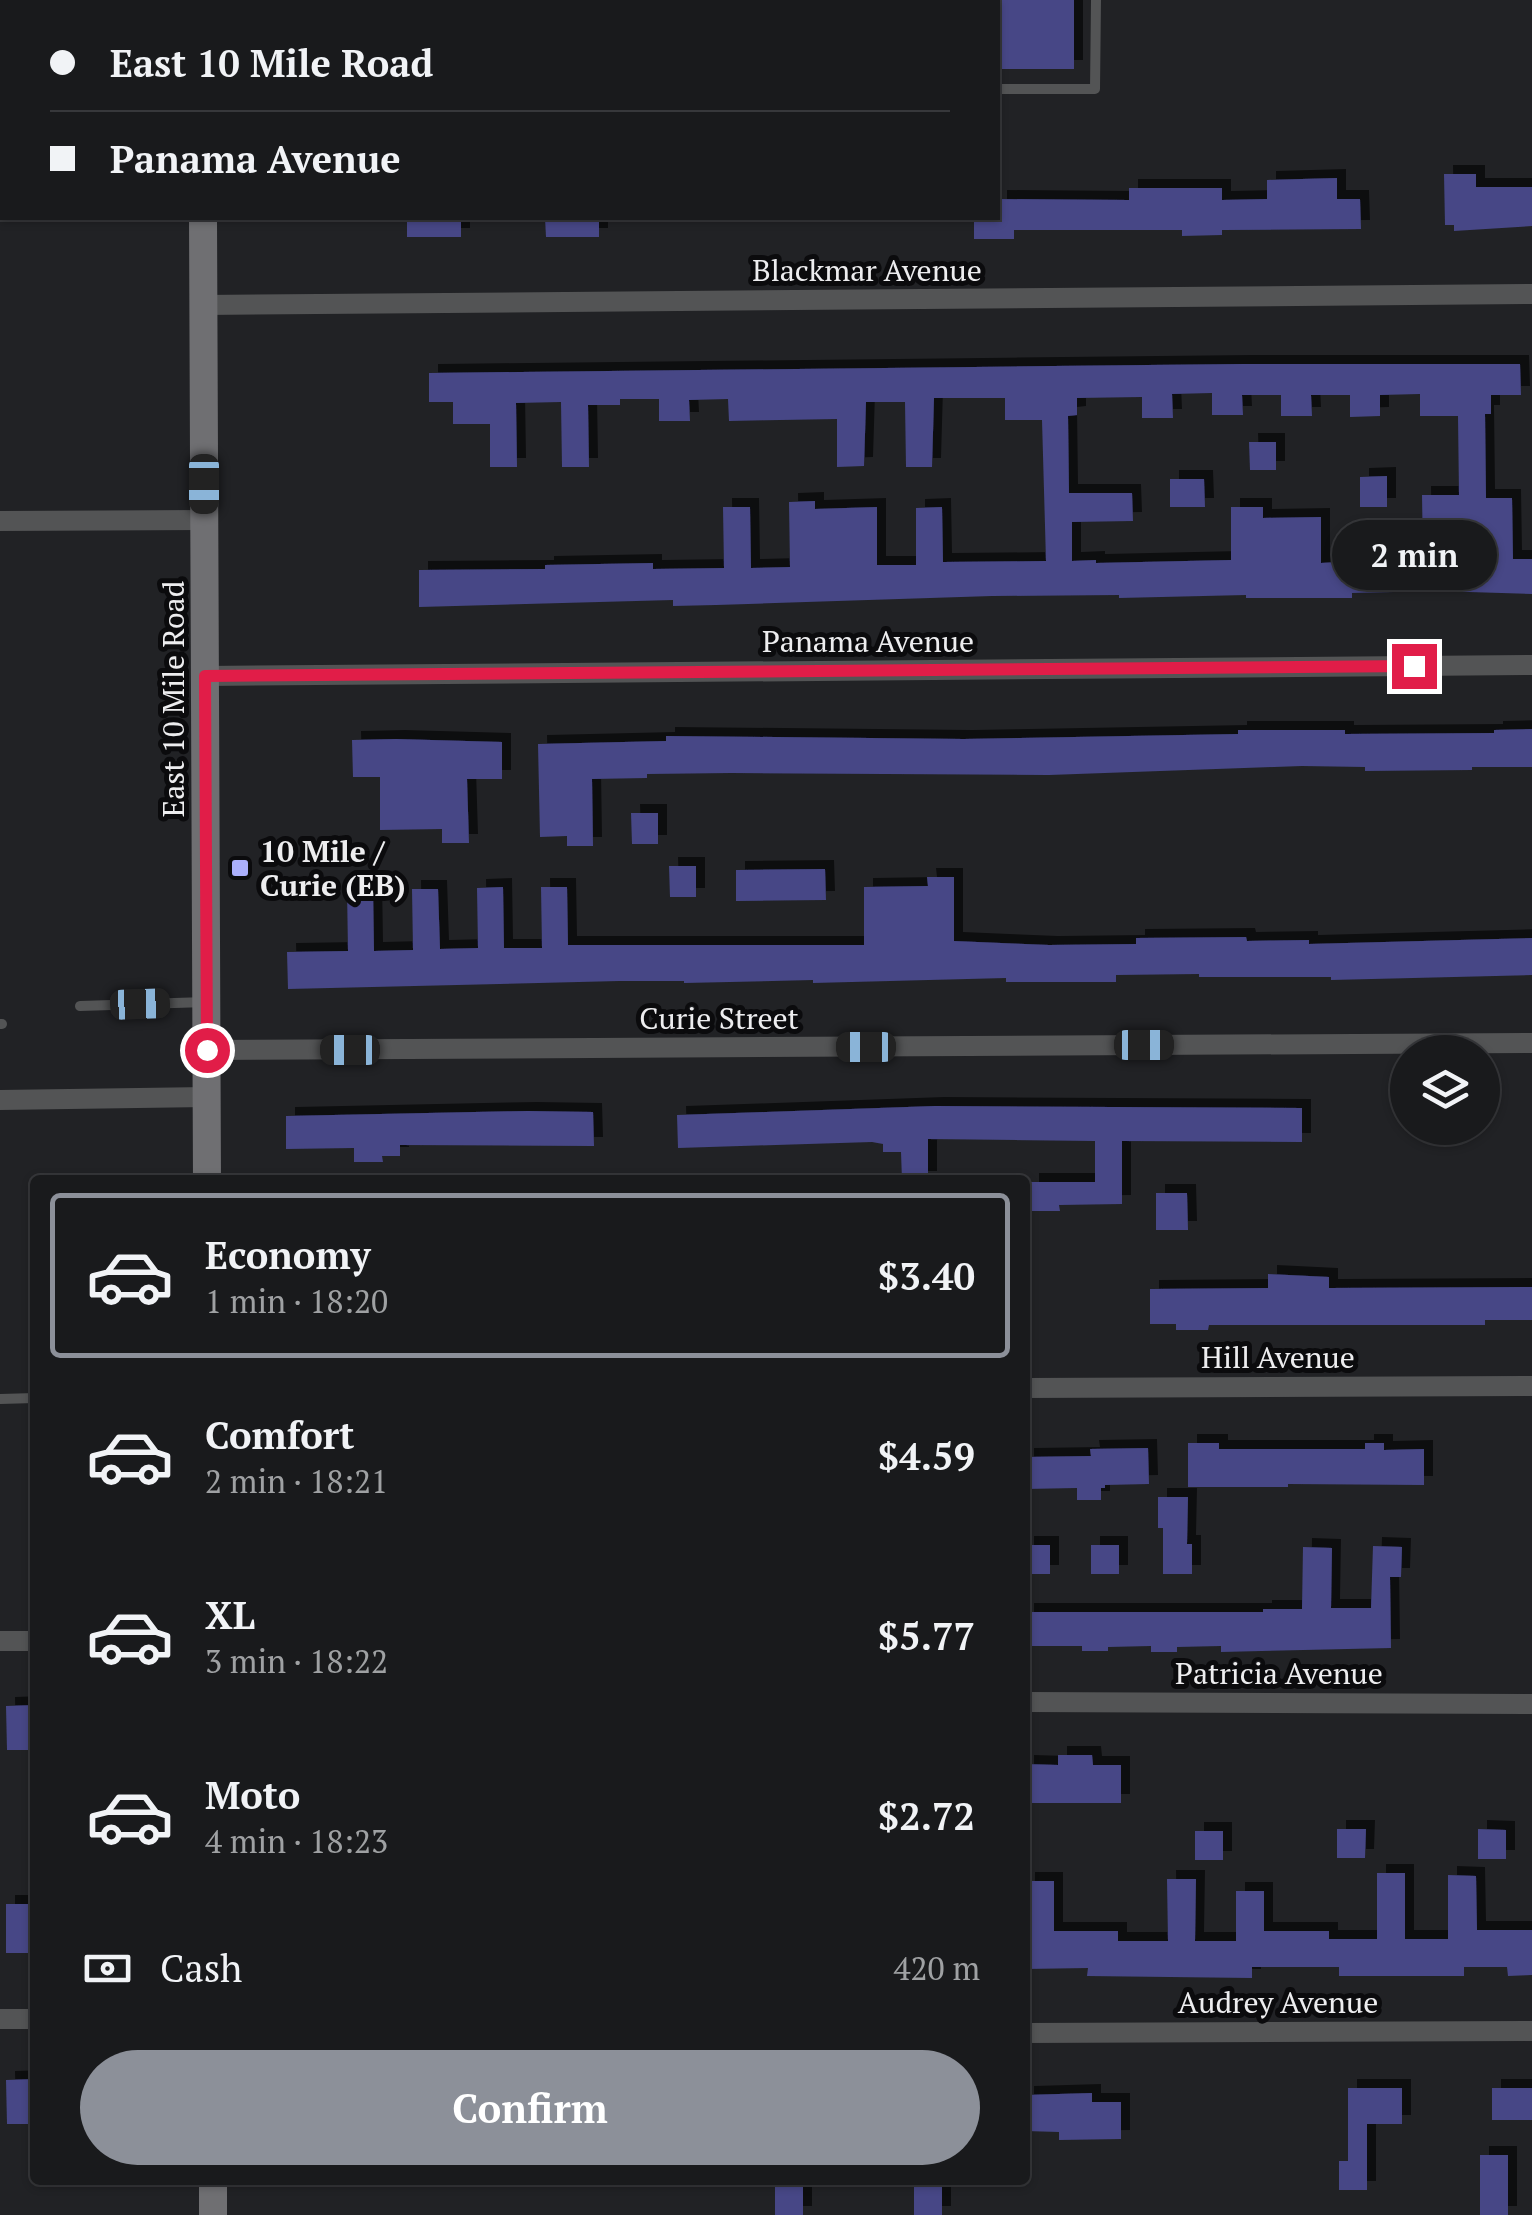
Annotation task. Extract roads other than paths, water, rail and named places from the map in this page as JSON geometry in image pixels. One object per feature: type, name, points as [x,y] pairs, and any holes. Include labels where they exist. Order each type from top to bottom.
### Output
[{"type":"main road","name":"East 10 Mile Road","points":[[203,220],[207,1175]]},
{"type":"main road","points":[[213,2185],[213,2215]]},
{"type":"street","name":"Blackmar Avenue","points":[[203,305],[1532,294]]},
{"type":"street","points":[[0,522],[204,520]]},
{"type":"street","name":"Panama Avenue","points":[[205,676],[1532,666]]},
{"type":"street","name":"Curie Street","points":[[207,1050],[1532,1043]]},
{"type":"street","points":[[0,1100],[208,1098]]},
{"type":"street","name":"Hill Avenue","points":[[1030,1388],[1532,1386]]},
{"type":"street","points":[[0,1641],[30,1641]]},
{"type":"street","name":"Patricia Avenue","points":[[1030,1702],[1532,1704]]},
{"type":"street","points":[[0,2019],[30,2018]]},
{"type":"street","name":"Audrey Avenue","points":[[1030,2033],[1532,2031]]},
{"type":"lane","points":[[1000,90],[1095,89],[1096,0]]},
{"type":"lane","points":[[80,1006],[206,1002]]},
{"type":"lane","points":[[0,1399],[30,1398]]},
{"type":"place","name":"10 Mile / Curie (EB)","points":[[240,868]]}]
